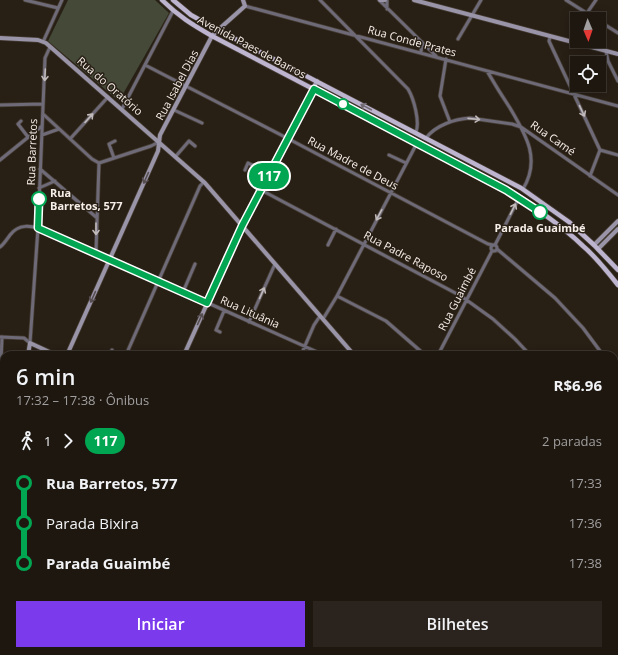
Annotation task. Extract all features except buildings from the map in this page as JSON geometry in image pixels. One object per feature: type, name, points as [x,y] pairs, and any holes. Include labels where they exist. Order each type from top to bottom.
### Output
[{"type":"main road","name":"Avenida Paes de Barros","points":[[162,0],[186,21],[212,36],[519,198],[561,227],[583,246],[618,285]]},
{"type":"main road","name":"Avenida Paes de Barros","points":[[173,0],[191,15],[218,30],[523,189],[569,222],[618,270]]},
{"type":"main road","points":[[212,36],[245,6],[243,0]]},
{"type":"main road","points":[[380,0],[386,0]]},
{"type":"main road","points":[[414,0],[618,54]]},
{"type":"main road","name":"Rua Isabel Dias","points":[[69,351],[158,151],[160,135],[212,36]]},
{"type":"main road","name":"Rua do Oratório","points":[[0,38],[29,39],[43,42],[176,156],[204,182],[351,351]]},
{"type":"main road","points":[[185,351],[242,226],[317,81]]},
{"type":"main road","points":[[417,143],[420,139],[423,139],[443,149],[448,149]]},
{"type":"main road","points":[[594,245],[618,221]]},
{"type":"main road","points":[[583,246],[592,251],[598,249],[618,229]]},
{"type":"main road","points":[[30,343],[47,351]]},
{"type":"main road","name":"Rua Barretos","points":[[29,351],[30,343]]},
{"type":"street","points":[[25,0],[58,8]]},
{"type":"street","points":[[43,42],[62,0]]},
{"type":"street","points":[[320,0],[411,94],[415,107],[417,126],[416,132]]},
{"type":"street","points":[[380,0],[387,9],[437,56]]},
{"type":"street","points":[[386,0],[387,9]]},
{"type":"street","points":[[458,38],[482,0]]},
{"type":"street","points":[[566,0],[585,12]]},
{"type":"street","points":[[588,12],[596,0]]},
{"type":"street","name":"Rua Conde Prates","points":[[245,6],[437,56],[618,106]]},
{"type":"street","points":[[122,109],[173,11]]},
{"type":"street","points":[[606,25],[618,33]]},
{"type":"street","points":[[550,37],[549,41],[600,150],[590,176]]},
{"type":"street","points":[[421,52],[422,42]]},
{"type":"street","name":"Rua Barretos","points":[[30,343],[38,228],[45,58],[50,47]]},
{"type":"street","points":[[606,51],[608,60],[618,81]]},
{"type":"street","points":[[446,59],[440,96],[450,122]]},
{"type":"street","name":"Rua Madre de Deus","points":[[145,65],[488,244],[493,248]]},
{"type":"street","points":[[487,71],[521,127],[528,144],[531,165],[530,177],[523,189]]},
{"type":"street","points":[[70,139],[108,97]]},
{"type":"street","points":[[0,105],[43,104]]},
{"type":"street","points":[[174,110],[202,123]]},
{"type":"street","points":[[43,114],[92,159],[99,163],[159,142]]},
{"type":"street","name":"Rua Camé","points":[[426,138],[431,132],[457,120],[470,118],[512,124],[521,127],[618,195]]},
{"type":"street","points":[[21,121],[18,124],[28,137]]},
{"type":"street","points":[[0,160],[42,125]]},
{"type":"street","points":[[42,135],[59,129]]},
{"type":"street","points":[[114,158],[109,144],[115,141]]},
{"type":"street","points":[[176,156],[189,141],[195,146]]},
{"type":"street","points":[[303,351],[317,320],[322,318],[337,296],[417,143]]},
{"type":"street","points":[[600,150],[618,155]]},
{"type":"street","points":[[389,155],[406,163]]},
{"type":"street","points":[[96,252],[99,163]]},
{"type":"street","points":[[244,170],[248,163],[270,174]]},
{"type":"street","points":[[40,169],[96,217]]},
{"type":"street","points":[[40,188],[55,181]]},
{"type":"street","points":[[128,351],[200,186],[204,182]]},
{"type":"street","name":"Rua Padre Raposo","points":[[261,190],[467,299],[498,324],[526,351]]},
{"type":"street","name":"Rua Guaimbé","points":[[440,351],[519,198]]},
{"type":"street","points":[[0,247],[16,229],[23,226],[38,228]]},
{"type":"street","name":"Rua Lituânia","points":[[38,228],[96,252],[159,282],[316,351]]},
{"type":"street","points":[[328,245],[336,229]]},
{"type":"street","points":[[493,248],[555,298],[583,328],[600,351]]},
{"type":"street","points":[[183,292],[195,264]]},
{"type":"street","points":[[249,322],[275,264]]},
{"type":"street","points":[[337,296],[386,321],[420,351]]},
{"type":"street","points":[[220,332],[216,330],[224,311]]},
{"type":"street","points":[[1,351],[1,337],[24,338],[30,343]]},
{"type":"green space","points":[[68,0],[155,0],[169,13],[119,101],[48,41]]},
{"type":"bus line","name":"117","points":[[39,199],[38,228],[46,230],[207,303],[242,226],[314,89],[506,190],[540,212]]},
{"type":"place","name":"Rua Barretos, 577","points":[[39,199]]},
{"type":"place","name":"Parada Guaimbé","points":[[540,212]]}]
